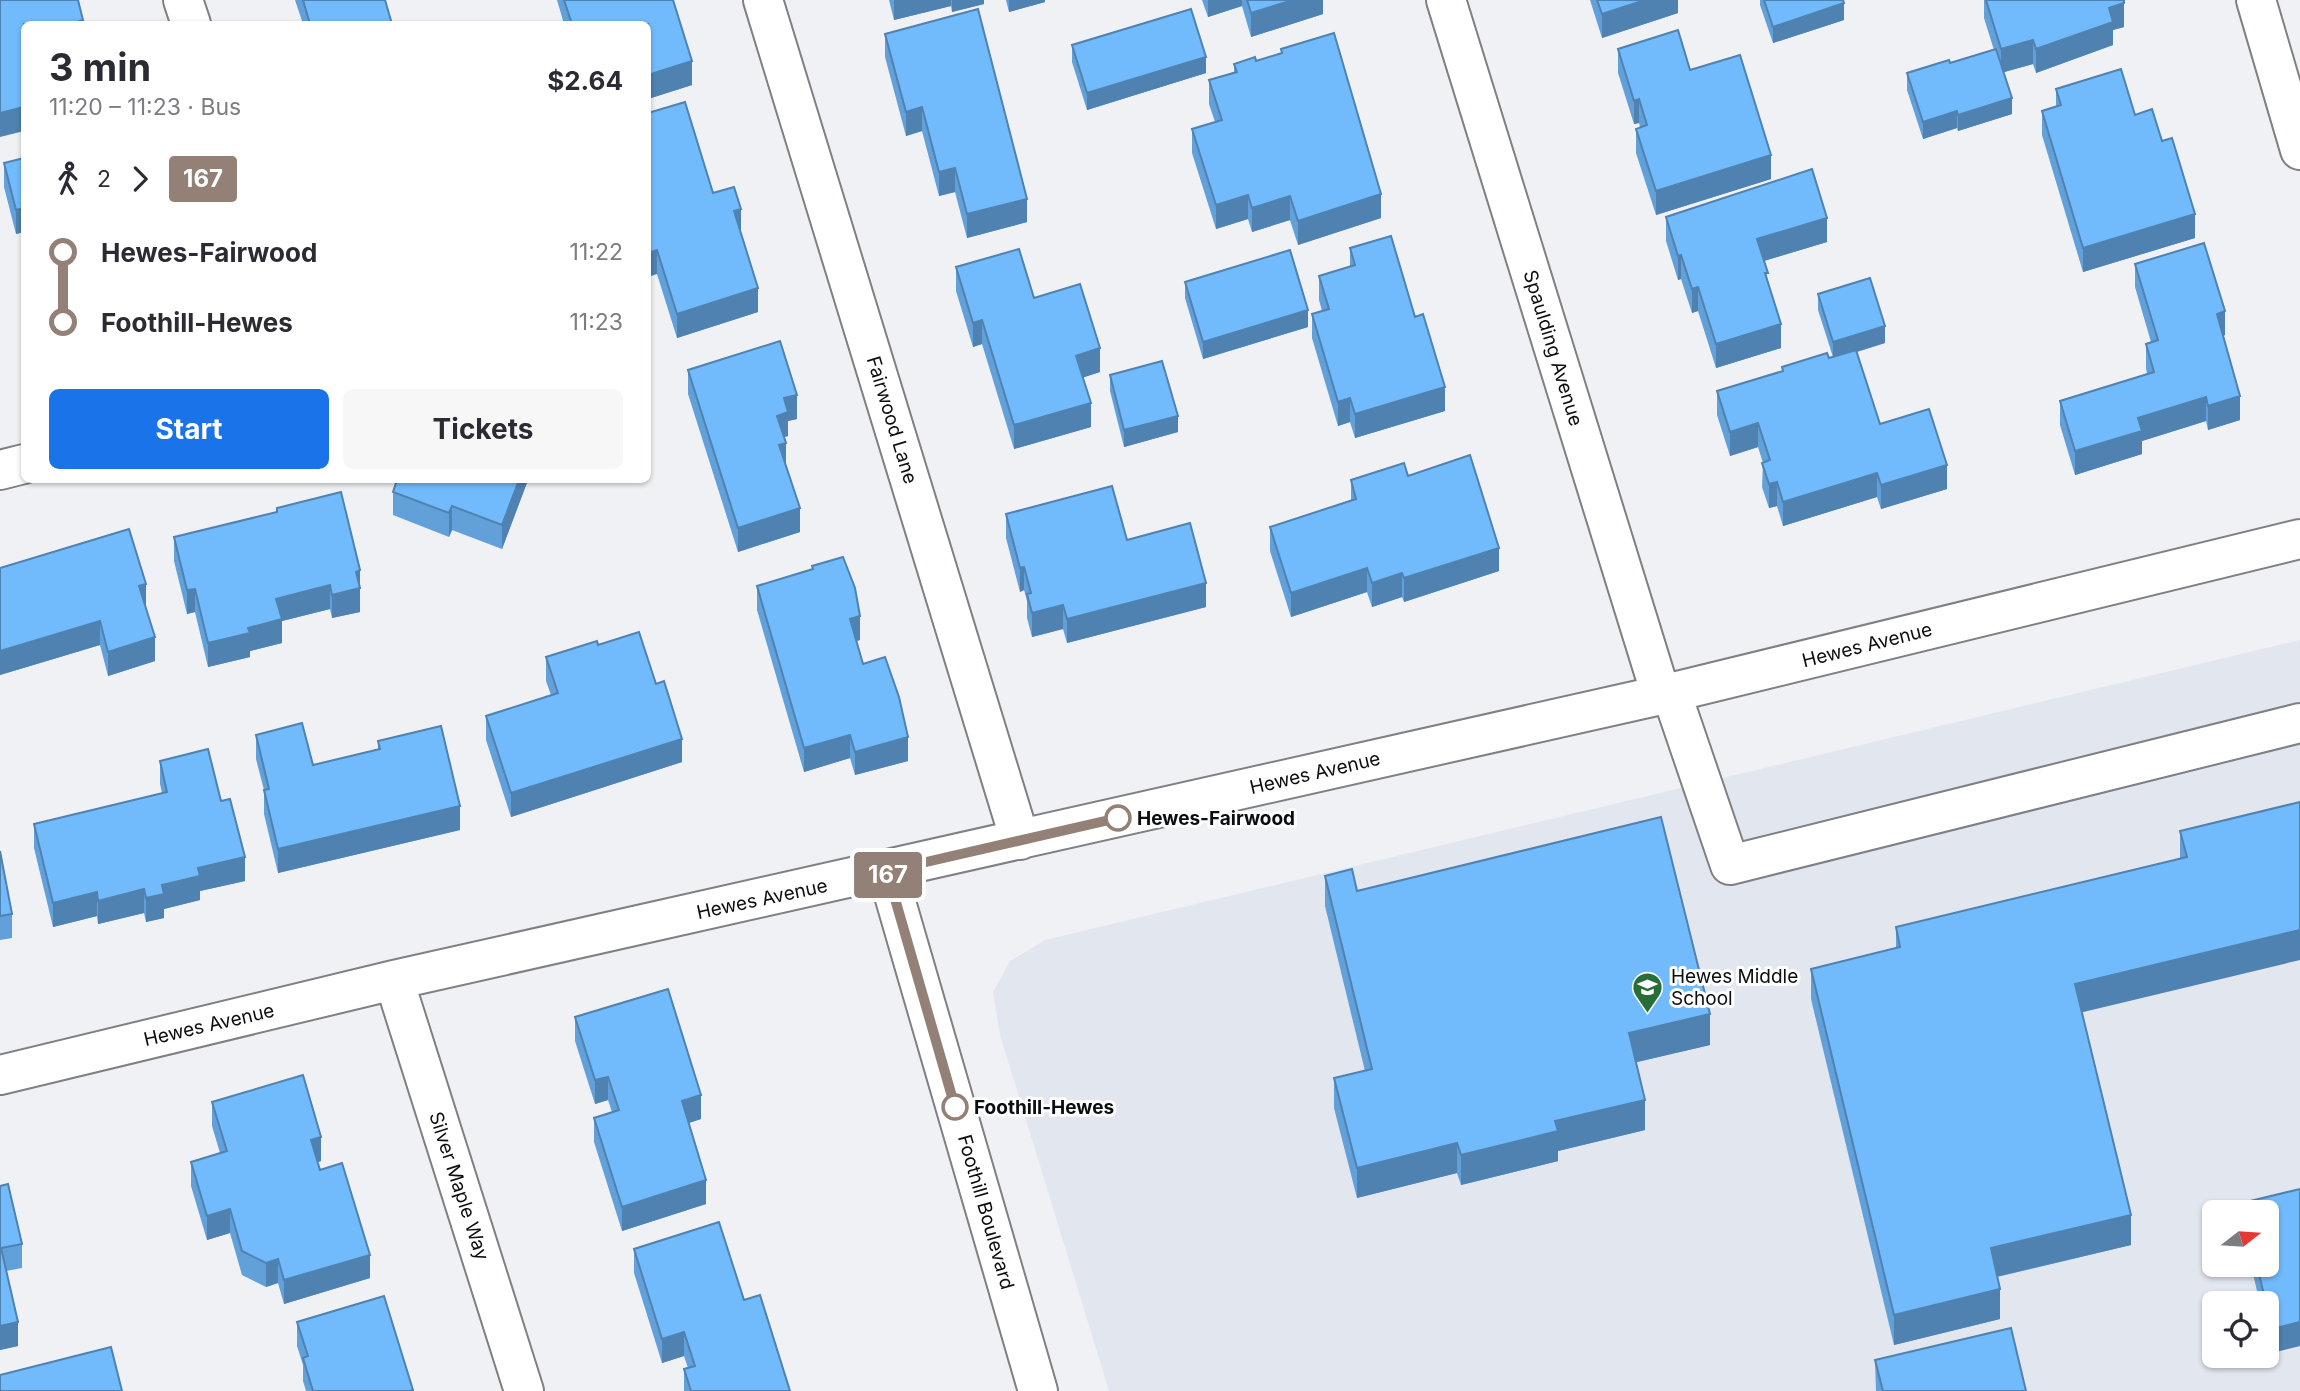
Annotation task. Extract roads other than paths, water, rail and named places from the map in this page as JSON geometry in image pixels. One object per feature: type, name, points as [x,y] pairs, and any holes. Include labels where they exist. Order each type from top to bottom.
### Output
[{"type":"street","points":[[183,0],[190,21]]},
{"type":"street","name":"Fairwood Lane","points":[[764,0],[1020,840]]},
{"type":"street","name":"Spaulding Avenue","points":[[1446,0],[1666,694],[1730,865],[2300,723]]},
{"type":"street","points":[[2256,0],[2300,150]]},
{"type":"street","points":[[0,470],[21,465]]},
{"type":"street","name":"Hewes Avenue","points":[[0,1074],[394,980],[1666,694],[2300,539]]},
{"type":"street","name":"Foothill Boulevard","points":[[887,871],[1038,1391]]},
{"type":"street","name":"Silver Maple Way","points":[[394,980],[524,1391]]},
{"type":"place","name":"Hewes-Fairwood","points":[[1118,818]]},
{"type":"place","name":"Hewes Middle School","points":[[1648,1014]]},
{"type":"place","name":"Foothill-Hewes","points":[[955,1107]]}]
